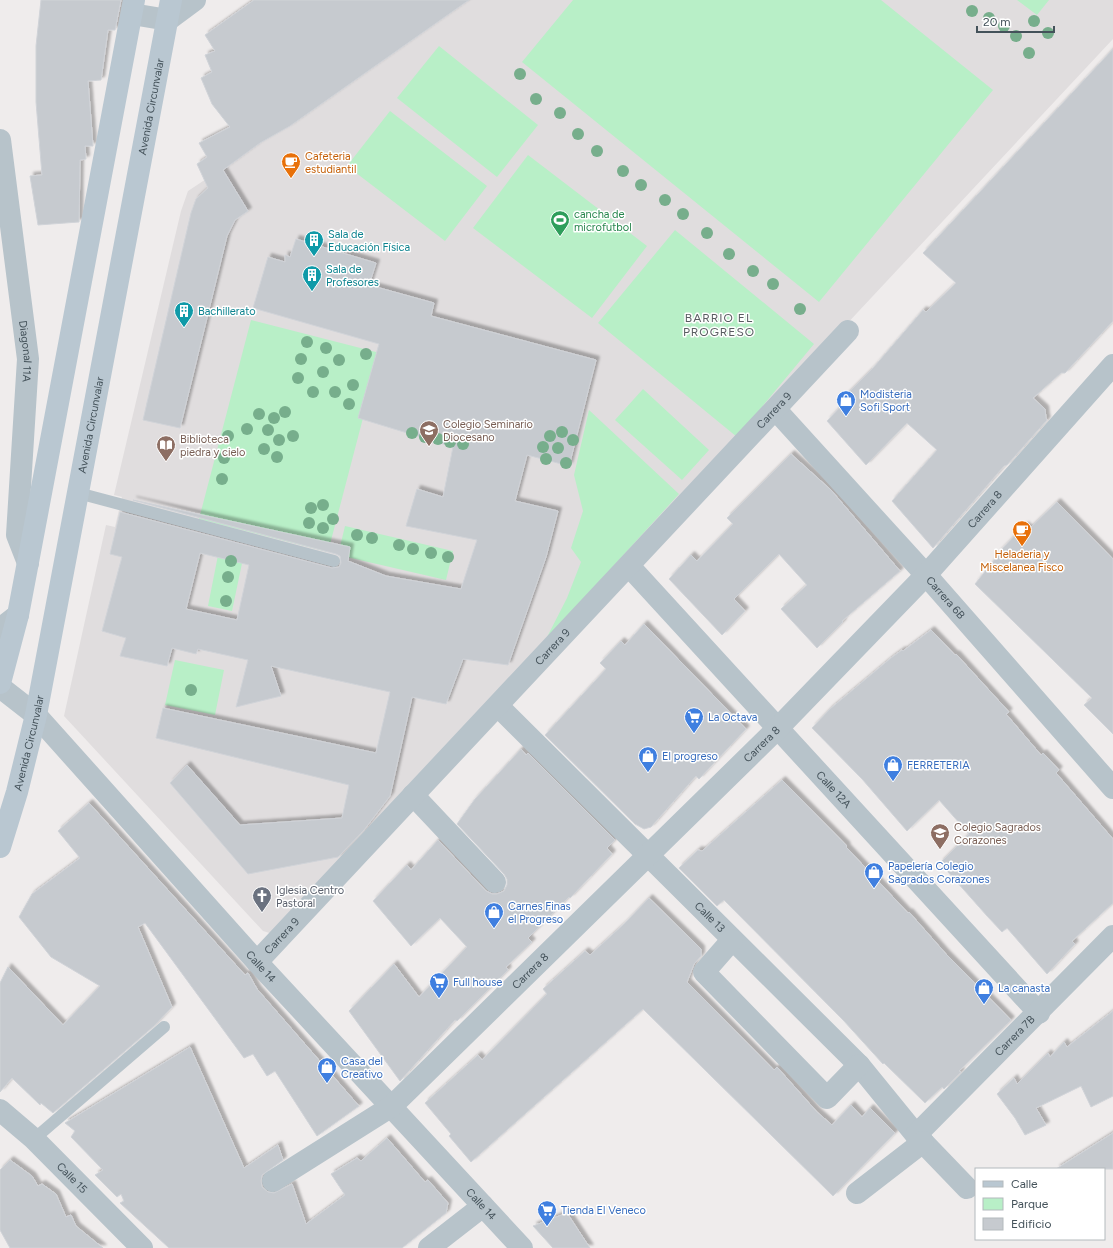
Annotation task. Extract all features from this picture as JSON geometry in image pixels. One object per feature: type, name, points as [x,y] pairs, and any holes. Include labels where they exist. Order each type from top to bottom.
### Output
[{"type":"main road","points":[[0,684],[18,615],[133,7]]},
{"type":"main road","name":"Avenida Circunvalar","points":[[0,847],[18,792],[36,715],[169,10]]},
{"type":"street","points":[[133,7],[169,10],[194,0]]},
{"type":"street","name":"Diagonal 11A","points":[[1,154],[28,360],[17,535],[28,563]]},
{"type":"street","name":"Carrera 9","points":[[257,962],[776,410],[848,331]]},
{"type":"street","name":"Carrera 8","points":[[273,1180],[392,1106],[778,728],[926,575],[1113,365]]},
{"type":"street","name":"Carrera 6B","points":[[776,410],[926,575],[1113,788]]},
{"type":"street","name":"Calle 12A","points":[[629,566],[1039,1013]]},
{"type":"street","points":[[0,629],[18,615]]},
{"type":"street","name":"Calle 14","points":[[0,687],[36,715],[257,962],[522,1248]]},
{"type":"street","name":"Calle 13","points":[[498,706],[859,1065],[920,1138],[967,1188]]},
{"type":"street","points":[[413,795],[496,882]]},
{"type":"street","name":"Carrera 7B","points":[[857,1193],[920,1138],[1113,936]]},
{"type":"street","points":[[732,940],[704,972],[827,1098],[859,1065]]},
{"type":"street","name":"Calle 15","points":[[0,1110],[34,1139],[142,1248]]},
{"type":"street","points":[[429,1248],[483,1206]]},
{"type":"lane","points":[[78,493],[334,561]]},
{"type":"lane","points":[[34,1139],[164,1027]]},
{"type":"shaded area","name":"Colegio Seminario Diocesano","points":[[469,0],[1113,0],[1113,39],[276,935],[263,931],[64,716],[106,525],[115,527],[122,497],[114,495],[181,211],[188,191],[260,143],[290,126]]},
{"type":"green space","points":[[573,0],[881,0],[993,90],[819,302],[522,62]]},
{"type":"green space","points":[[1017,0],[1049,0],[1037,15]]},
{"type":"green space","points":[[439,46],[538,125],[497,177],[397,98]]},
{"type":"green space","points":[[390,111],[487,186],[445,241],[347,166]]},
{"type":"green space","name":"cancha de microfutbol","points":[[528,155],[647,246],[592,318],[473,228]]},
{"type":"green space","points":[[675,230],[814,344],[737,437],[598,323]]},
{"type":"green space","points":[[251,320],[380,353],[328,552],[199,519]]},
{"type":"green space","points":[[643,389],[709,450],[682,480],[615,420]]},
{"type":"green space","points":[[589,410],[679,494],[545,641],[567,598],[581,562],[571,548],[583,511],[574,475]]},
{"type":"green space","points":[[345,526],[453,551],[446,580],[338,555]]},
{"type":"green space","points":[[220,545],[245,549],[232,611],[208,606]]},
{"type":"green space","points":[[175,660],[224,670],[215,715],[165,705]]},
{"type":"building","points":[[41,0],[121,0],[115,30],[108,30],[101,80],[88,81],[93,146],[85,146],[86,159],[80,160],[79,222],[38,225],[30,176],[42,175],[36,102],[36,46]]},
{"type":"building","points":[[254,0],[469,0],[290,126],[260,143],[223,170],[248,211],[235,220],[227,236],[180,428],[143,420],[191,213],[196,199],[208,188],[197,164],[207,157],[199,143],[230,127],[212,104],[201,78],[212,72],[205,55],[215,51],[205,35]]},
{"type":"building","points":[[1113,49],[1113,321],[1065,373],[1061,373],[1033,398],[1045,409],[1047,420],[1007,465],[1004,466],[933,548],[892,501],[937,450],[907,423],[866,465],[827,421],[844,403],[841,400],[873,368],[923,310],[926,312],[956,283],[923,253]]},
{"type":"building","points":[[296,239],[376,263],[369,285],[434,303],[431,316],[596,360],[569,466],[527,455],[515,501],[558,511],[546,557],[508,665],[463,659],[446,704],[412,697],[390,796],[364,830],[338,857],[248,874],[170,783],[187,765],[240,825],[342,818],[349,785],[156,738],[163,708],[376,753],[390,692],[271,666],[281,696],[236,707],[248,660],[198,649],[196,654],[172,648],[167,666],[120,656],[126,638],[102,631],[122,557],[110,554],[120,512],[332,568],[339,567],[341,563],[340,556],[336,554],[133,500],[350,547],[348,561],[386,576],[461,589],[477,540],[406,526],[417,489],[443,497],[453,447],[358,418],[379,344],[253,308],[268,257],[285,262],[285,255],[290,257]],"holes":[[[200,553],[249,565],[237,620],[186,609]]]},
{"type":"building","points":[[791,454],[831,490],[900,571],[842,621],[843,622],[817,648],[781,609],[807,585],[779,554],[734,599],[745,611],[722,635],[669,579],[691,555],[697,561],[733,524],[727,518]]},
{"type":"building","points":[[1057,502],[1113,559],[1113,734],[1084,705],[1092,698],[975,584],[999,554],[998,553],[1025,525],[1029,529]]},
{"type":"building","points":[[644,624],[746,729],[699,779],[696,776],[651,827],[644,829],[635,824],[545,735],[606,669],[600,663],[621,641],[625,645]]},
{"type":"building","points":[[931,630],[955,655],[956,654],[1009,712],[1006,714],[1041,755],[1043,753],[1059,770],[1056,773],[1113,839],[1113,903],[1072,941],[1075,944],[1047,974],[1007,928],[1002,932],[940,863],[969,834],[939,800],[907,831],[862,779],[812,728],[830,709],[891,658]]},
{"type":"building","points":[[521,749],[526,755],[528,753],[615,840],[607,848],[612,854],[570,898],[569,897],[528,938],[532,942],[506,967],[508,970],[457,1021],[455,1020],[400,1081],[349,1011],[394,964],[419,997],[467,947],[440,918],[411,946],[373,901],[407,865],[411,870],[438,840],[486,891],[492,894],[497,894],[504,891],[507,885],[507,879],[504,874],[457,824],[475,799]]},
{"type":"building","points":[[782,780],[847,846],[846,847],[908,913],[909,912],[946,954],[1011,1020],[959,1071],[961,1072],[944,1089],[942,1087],[925,1103],[884,1063],[883,1064],[843,1020],[724,900],[717,906],[679,868],[698,850],[702,851]]},
{"type":"building","points":[[89,803],[245,975],[248,973],[257,989],[359,1106],[317,1136],[275,1071],[267,1076],[253,1054],[244,1058],[145,923],[138,927],[172,1007],[154,1026],[53,1113],[41,1103],[40,1105],[12,1078],[0,1092],[0,983],[8,967],[63,1025],[100,986],[51,957],[19,917],[32,894],[80,858],[58,831]]},
{"type":"building","points":[[649,898],[701,949],[701,956],[694,964],[687,982],[774,1070],[777,1067],[817,1112],[832,1125],[851,1105],[862,1117],[870,1108],[895,1133],[833,1196],[643,1009],[471,1162],[449,1136],[451,1134],[425,1103],[478,1055],[482,1060],[547,994],[543,989],[585,951],[590,955],[624,924]]},
{"type":"building","points":[[1113,1011],[1113,1096],[1091,1107],[1081,1086],[1036,1108],[1046,1125],[1025,1135],[1015,1118],[997,1094],[1014,1078],[1017,1084],[1048,1053],[1050,1057],[1064,1042],[1067,1047]]},
{"type":"building","points":[[190,1047],[244,1168],[278,1145],[283,1160],[262,1175],[262,1187],[268,1192],[274,1193],[292,1184],[306,1224],[345,1195],[331,1174],[357,1158],[361,1161],[387,1138],[425,1182],[428,1180],[448,1203],[446,1213],[402,1248],[169,1248],[120,1203],[124,1201],[121,1194],[117,1197],[95,1175],[103,1170],[71,1137],[75,1131],[65,1123]]},
{"type":"building","points":[[1113,1133],[1113,1169],[1058,1168]]},
{"type":"building","points":[[10,1160],[32,1176],[38,1186],[42,1184],[56,1194],[66,1217],[71,1215],[76,1226],[103,1248],[10,1248],[0,1230],[0,1170]]},
{"type":"building","points":[[567,1213],[590,1248],[553,1248],[533,1226]]},
{"type":"place","name":"Cafeteria estudiantil","points":[[291,179]]},
{"type":"place","name":"cancha de microfutbol","points":[[560,237]]},
{"type":"place","name":"Sala de Educación Física","points":[[314,257]]},
{"type":"place","name":"Sala de Profesores","points":[[312,292]]},
{"type":"place","name":"Bachillerato","points":[[184,328]]},
{"type":"place","name":"Modisteria Sofi Sport","points":[[846,417]]},
{"type":"place","name":"Colegio Seminario Diocesano","points":[[429,447]]},
{"type":"place","name":"Biblioteca piedra y cielo","points":[[166,462]]},
{"type":"place","name":"Heladeria y Miscelanea Fisco","points":[[1022,547]]},
{"type":"place","name":"La Octava","points":[[694,734]]},
{"type":"place","name":"El progreso","points":[[648,773]]},
{"type":"place","name":"FERRETERIA","points":[[893,782]]},
{"type":"place","name":"Colegio Sagrados Corazones","points":[[940,850]]},
{"type":"place","name":"Papelería Colegio Sagrados Corazones","points":[[874,889]]},
{"type":"place","name":"Iglesia Centro Pastoral","points":[[262,913]]},
{"type":"place","name":"Carnes Finas el Progreso","points":[[494,929]]},
{"type":"place","name":"Full house","points":[[439,999]]},
{"type":"place","name":"La canasta","points":[[984,1005]]},
{"type":"place","name":"Casa del Creativo","points":[[327,1084]]},
{"type":"place","name":"Tienda El Veneco","points":[[547,1227]]},
{"type":"district","name":"BARRIO EL PROGRESO","points":[[719,325]]}]
